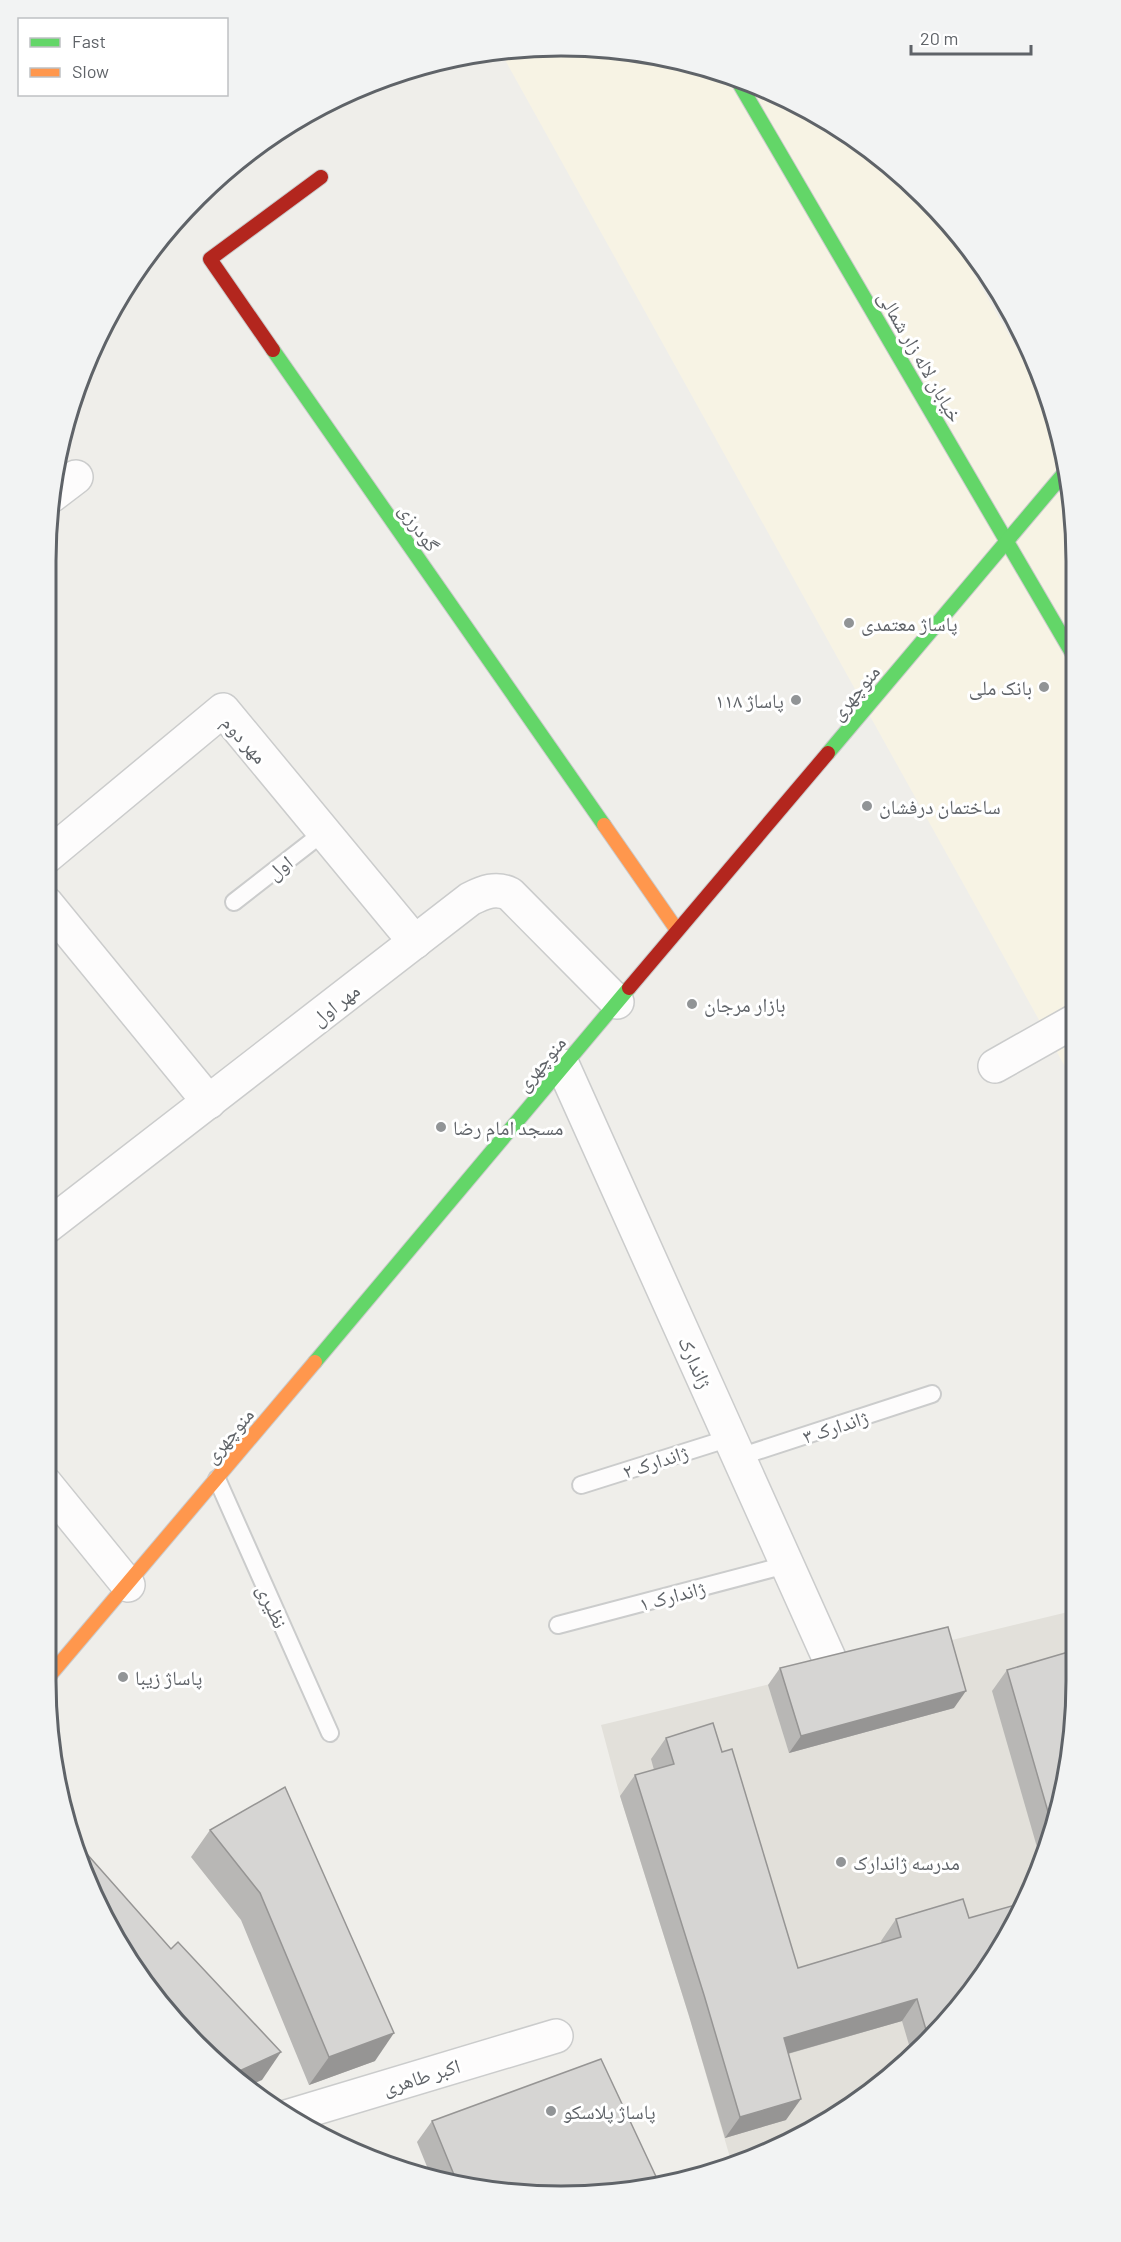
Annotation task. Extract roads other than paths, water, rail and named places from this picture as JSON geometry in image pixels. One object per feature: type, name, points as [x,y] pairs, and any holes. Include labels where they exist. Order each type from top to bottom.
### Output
[{"type":"street","name":"خیابان لاله زار شمالی","points":[[743,90],[1066,643]]},
{"type":"street","name":"گودرزی","points":[[321,177],[210,259],[677,930]]},
{"type":"street","name":"منوچهری","points":[[56,1668],[1059,480]]},
{"type":"street","name":"مهر دوم","points":[[56,849],[223,710],[416,942]]},
{"type":"street","name":"مهر اول","points":[[56,1219],[470,898],[481,893],[502,890],[510,894],[617,1002]]},
{"type":"street","points":[[56,915],[209,1102]]},
{"type":"street","points":[[995,1066],[1066,1026]]},
{"type":"street","name":"ژاندارک","points":[[562,1066],[829,1658]]},
{"type":"street","points":[[56,1497],[128,1585]]},
{"type":"street","name":"اکبر طاهری","points":[[298,2112],[556,2036]]},
{"type":"lane","name":"اول","points":[[234,902],[324,832]]},
{"type":"lane","name":"ژاندارک ۳","points":[[734,1447],[932,1394]]},
{"type":"lane","name":"ژاندارک ۲","points":[[581,1485],[734,1447]]},
{"type":"lane","name":"نظیری","points":[[217,1479],[330,1733]]},
{"type":"lane","name":"ژاندارک ۱","points":[[558,1625],[786,1565]]},
{"type":"place","name":"پاساژ معتمدی","points":[[849,623]]},
{"type":"place","name":"بانک ملی","points":[[1044,687]]},
{"type":"place","name":"پاساژ ۱۱۸","points":[[796,700]]},
{"type":"place","name":"ساختمان درفشان","points":[[867,806]]},
{"type":"place","name":"بازار مرجان","points":[[692,1004]]},
{"type":"place","name":"مسجد امام رضا","points":[[441,1127]]},
{"type":"place","name":"پاساژ زیبا","points":[[123,1677]]},
{"type":"place","name":"مدرسه ژاندارک","points":[[841,1862]]},
{"type":"place","name":"پاساژ پلاسکو","points":[[551,2111]]}]
